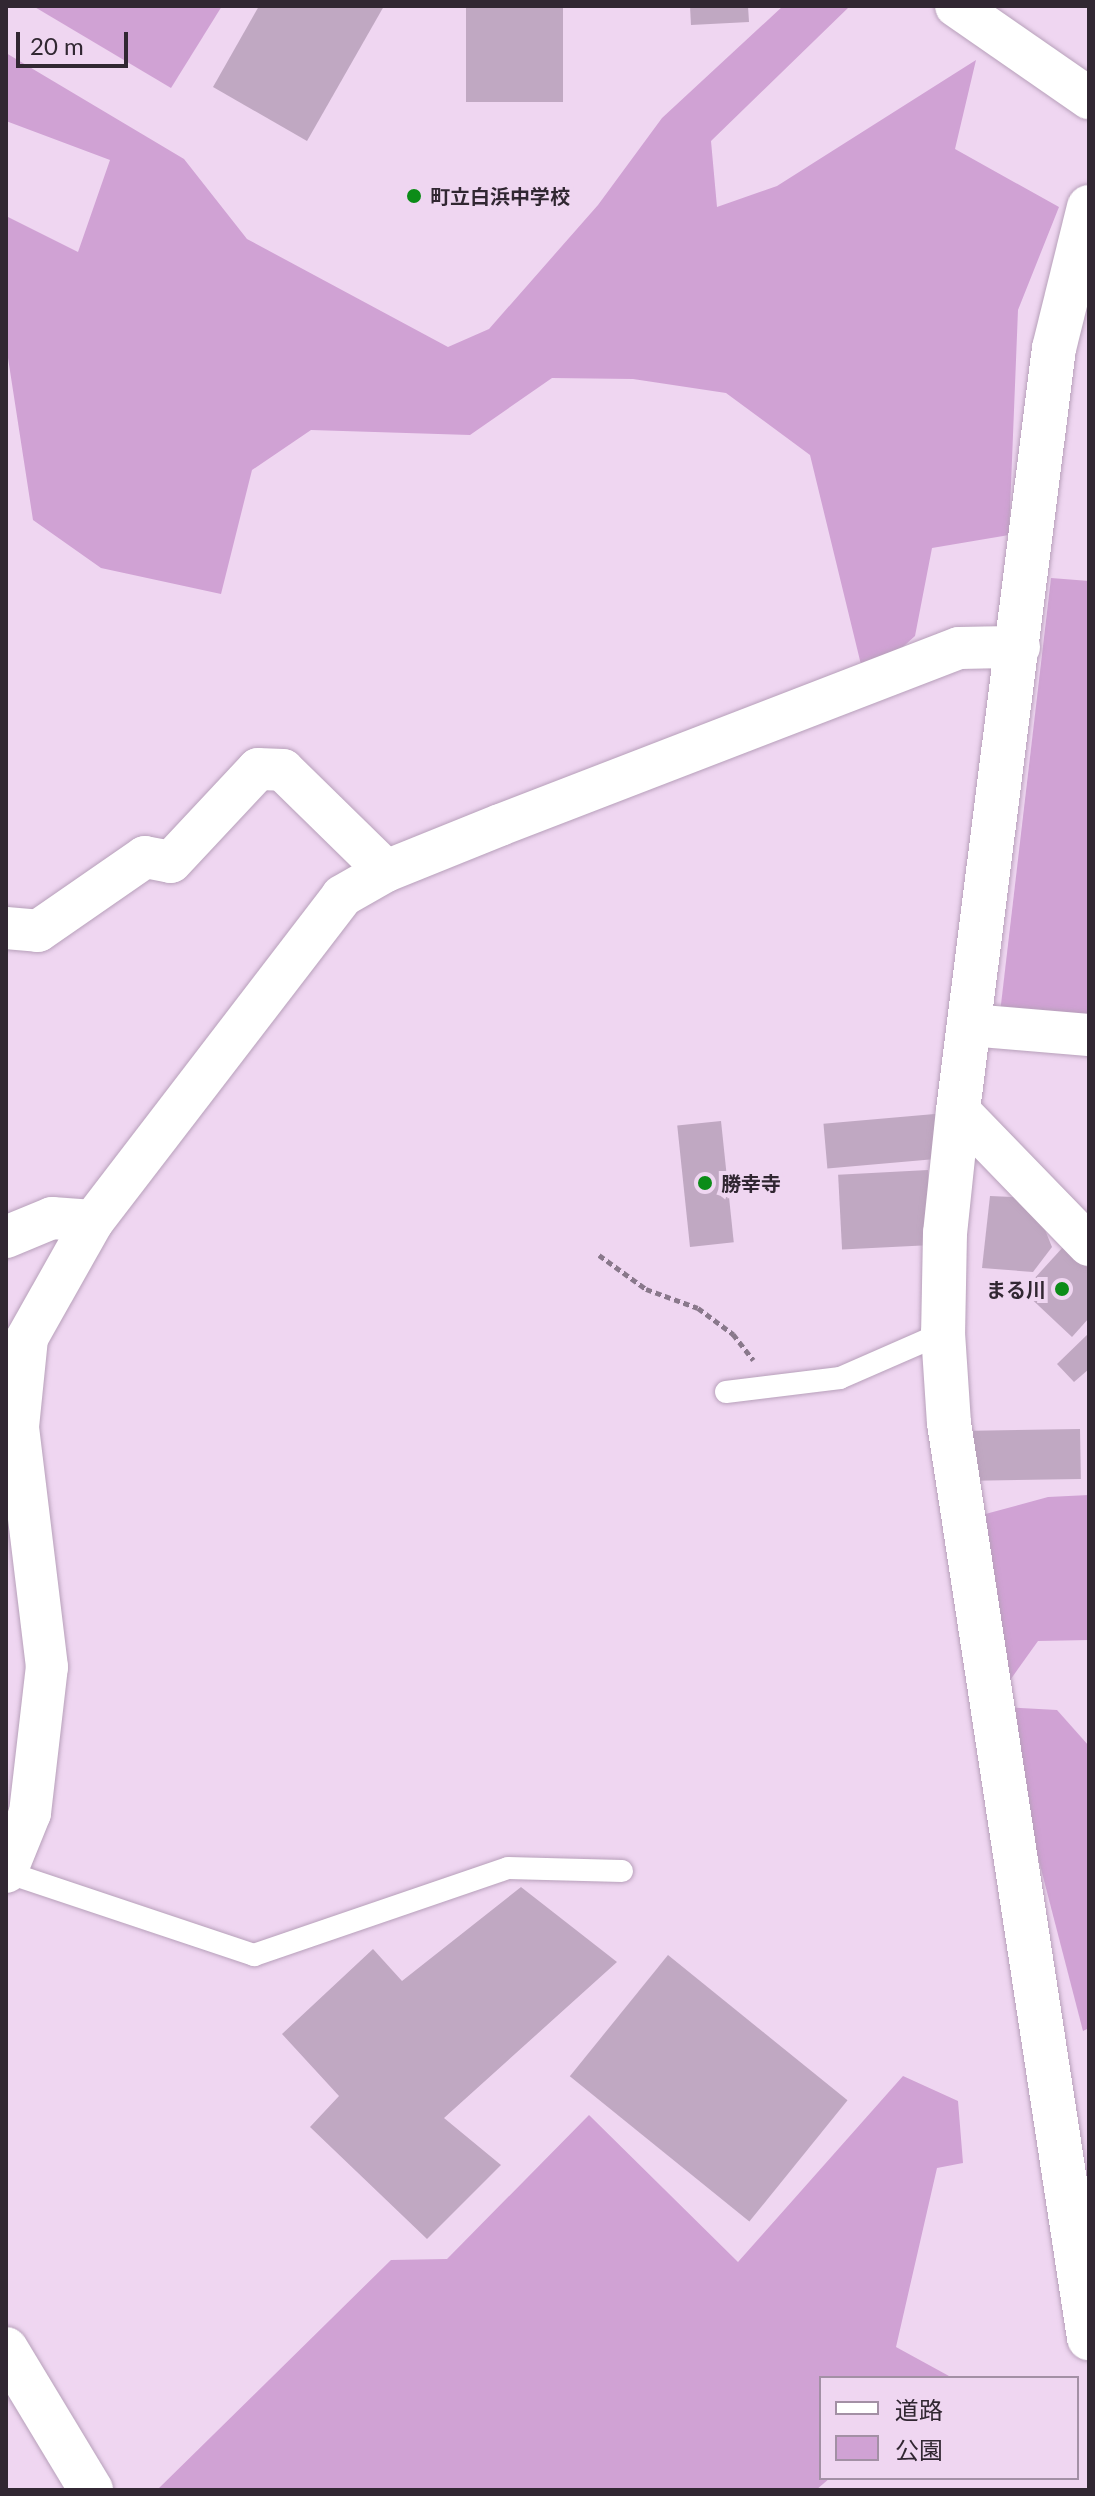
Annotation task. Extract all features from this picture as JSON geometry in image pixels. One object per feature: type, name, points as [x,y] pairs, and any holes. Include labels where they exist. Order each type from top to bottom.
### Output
[{"type":"street","points":[[956,6],[1089,98]]},
{"type":"street","points":[[1089,207],[1054,348],[1019,647],[958,1110],[945,1233],[943,1333],[949,1423],[1089,2338]]},
{"type":"street","points":[[6,1872],[30,1813],[47,1667],[18,1427],[27,1338],[93,1221],[342,896],[386,871],[959,648],[1019,647]]},
{"type":"street","points":[[6,928],[38,931],[145,857],[171,862],[258,769],[283,770],[386,871]]},
{"type":"street","points":[[970,1025],[1089,1035]]},
{"type":"street","points":[[958,1110],[1089,1245]]},
{"type":"street","points":[[6,1237],[52,1218],[93,1221]]},
{"type":"street","points":[[6,2349],[91,2490]]},
{"type":"lane","points":[[726,1392],[840,1378],[943,1333]]},
{"type":"lane","points":[[6,1872],[254,1955],[508,1868],[622,1871]]},
{"type":"path","points":[[599,1255],[646,1289],[698,1308],[733,1334],[774,1386]]},
{"type":"green space","points":[[33,6],[222,6],[171,88]]},
{"type":"green space","points":[[783,6],[850,6],[711,141],[717,207],[777,186],[976,60],[955,149],[1059,207],[1018,310],[1009,535],[932,548],[915,636],[865,681],[810,455],[726,393],[633,379],[552,378],[470,435],[311,430],[252,470],[221,594],[101,568],[33,520],[6,345],[6,216],[78,252],[110,160],[6,121],[6,53],[184,159],[247,239],[448,347],[489,329],[598,205],[662,118]]},
{"type":"green space","points":[[1051,578],[1089,581],[1089,1035],[1000,1013]]},
{"type":"green space","points":[[1089,1495],[1089,1640],[1038,1641],[1003,1690],[978,1516],[1048,1497]]},
{"type":"green space","points":[[1004,1707],[1057,1710],[1089,1746],[1089,2028],[1083,2031],[1011,1753]]},
{"type":"green space","points":[[903,2076],[958,2101],[963,2163],[937,2168],[896,2347],[949,2376],[819,2376],[819,2480],[828,2480],[816,2490],[157,2490],[391,2260],[447,2259],[589,2115],[738,2262]]},
{"type":"building","points":[[259,6],[384,6],[307,141],[213,87]]},
{"type":"building","points":[[466,6],[563,6],[563,102],[466,102]]},
{"type":"building","points":[[690,6],[748,6],[749,22],[691,25]]},
{"type":"building","points":[[946,1113],[950,1158],[827,1169],[823,1124]]},
{"type":"building","name":"勝幸寺","points":[[721,1121],[734,1242],[690,1247],[677,1126]]},
{"type":"building","points":[[928,1170],[932,1245],[842,1250],[838,1175]]},
{"type":"building","points":[[990,1196],[1032,1198],[1052,1247],[1033,1272],[982,1268]]},
{"type":"building","points":[[1064,1246],[1089,1269],[1089,1318],[1072,1337],[1023,1291]]},
{"type":"building","points":[[1089,1333],[1089,1369],[1074,1382],[1057,1364]]},
{"type":"building","points":[[1080,1429],[1081,1479],[974,1481],[973,1431]]},
{"type":"building","points":[[521,1887],[617,1962],[444,2118],[501,2165],[427,2239],[310,2127],[339,2096],[282,2034],[373,1949],[402,1981]]},
{"type":"building","points":[[668,1955],[848,2100],[749,2222],[570,2076]]},
{"type":"place","name":"町立白浜中学校","points":[[414,196]]},
{"type":"place","name":"勝幸寺","points":[[705,1183]]},
{"type":"place","name":"まる川","points":[[1062,1289]]}]
